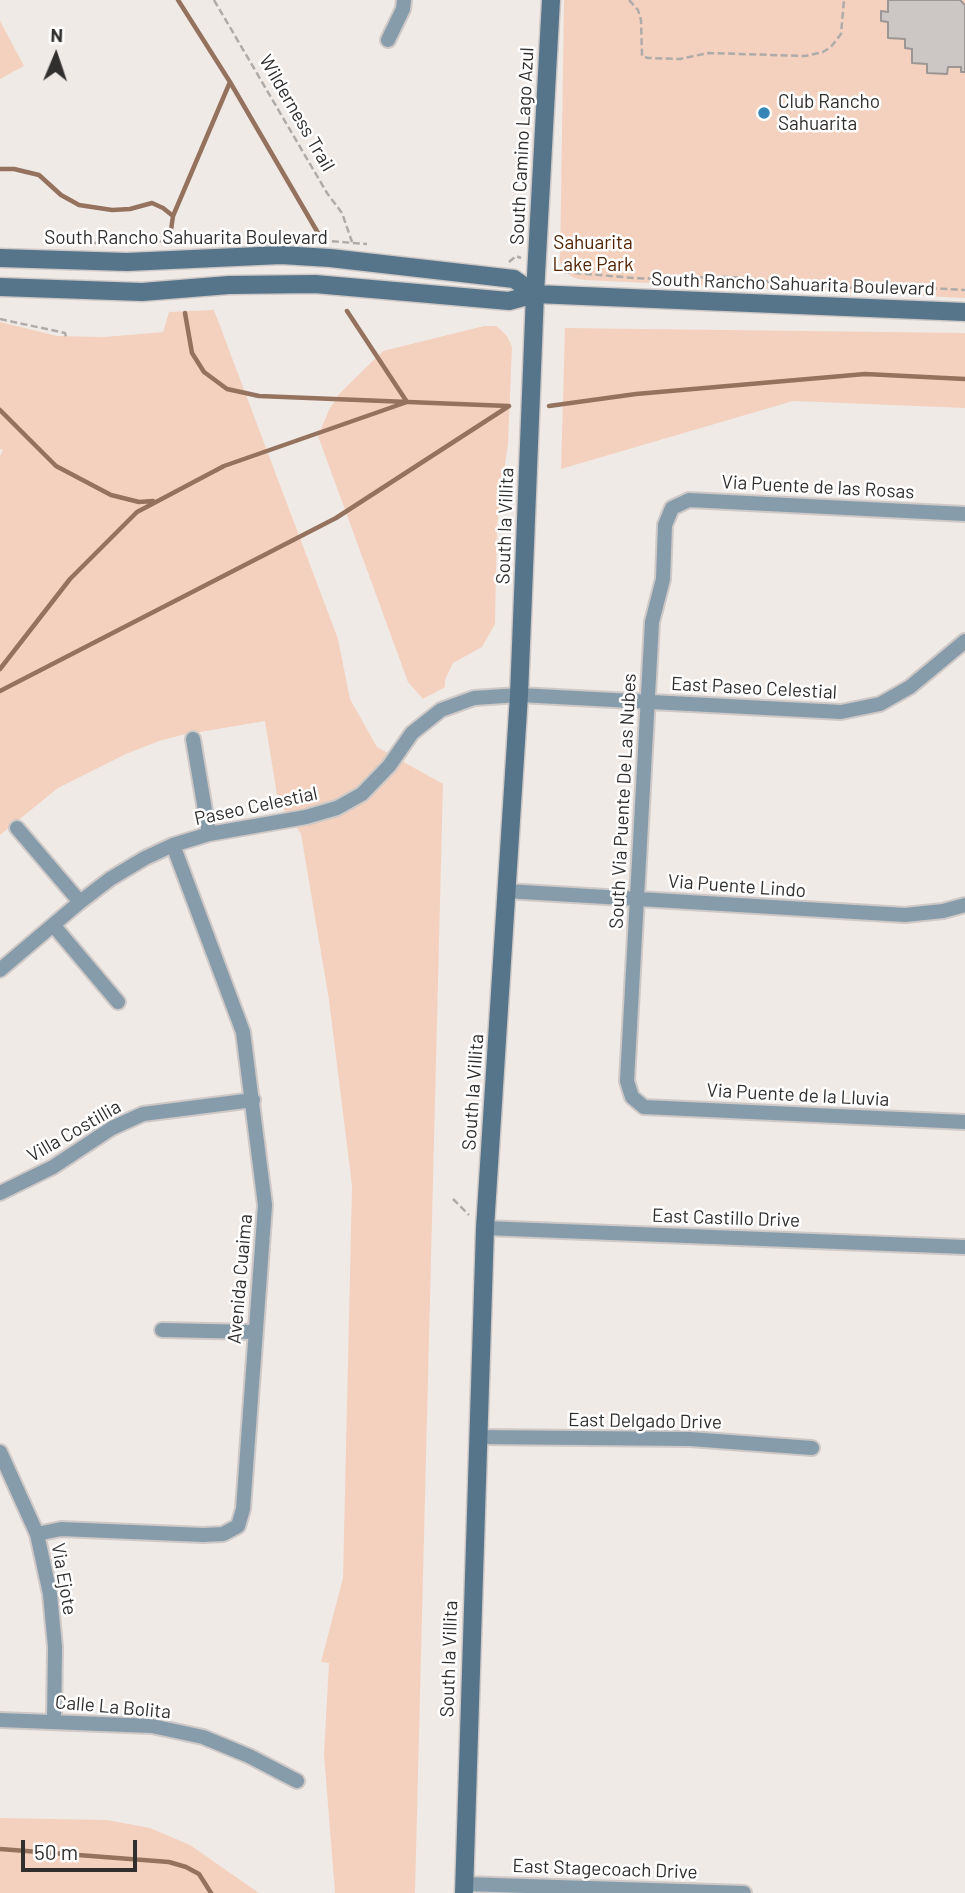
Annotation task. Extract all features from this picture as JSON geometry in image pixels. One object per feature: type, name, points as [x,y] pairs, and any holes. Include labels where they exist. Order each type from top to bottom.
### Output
[{"type":"street","points":[[388,40],[403,9],[404,0]]},
{"type":"street","name":"South Camino Lago Azul","points":[[535,294],[551,0]]},
{"type":"street","name":"South Rancho Sahuarita Boulevard","points":[[0,258],[127,262],[269,256],[330,258],[514,279],[535,294]]},
{"type":"street","name":"South Rancho Sahuarita Boulevard","points":[[0,287],[142,292],[315,284],[509,301],[535,294],[965,312]]},
{"type":"street","name":"South la Villita","points":[[464,1889],[486,1222],[519,695],[535,294]]},
{"type":"street","name":"Via Puente de las Rosas","points":[[671,508],[689,500],[965,514]]},
{"type":"street","name":"South Via Puente De Las Nubes","points":[[632,1097],[627,1081],[652,622],[663,579],[665,525],[671,508]]},
{"type":"street","name":"East Paseo Celestial","points":[[519,695],[841,712],[880,704],[910,687],[965,641]]},
{"type":"street","name":"Paseo Celestial","points":[[0,970],[80,902],[133,865],[173,845],[209,834],[306,817],[337,808],[362,794],[389,766],[412,733],[441,710],[474,698],[519,695]]},
{"type":"street","points":[[193,739],[209,834]]},
{"type":"street","points":[[16,828],[80,902]]},
{"type":"street","name":"Avenida Cuaima","points":[[37,1534],[61,1530],[223,1534],[238,1526],[243,1508],[265,1205],[243,1032],[173,845]]},
{"type":"street","name":"Via Puente Lindo","points":[[506,891],[905,915],[943,911],[965,905]]},
{"type":"street","points":[[54,926],[118,1002]]},
{"type":"street","name":"Via Puente de la Lluvia","points":[[632,1097],[644,1107],[965,1122]]},
{"type":"street","name":"Villa Costillia","points":[[0,1193],[53,1167],[112,1128],[143,1114],[253,1100]]},
{"type":"street","name":"East Castillo Drive","points":[[486,1222],[965,1247]]},
{"type":"street","points":[[162,1330],[254,1332]]},
{"type":"street","name":"East Delgado Drive","points":[[477,1437],[691,1439],[812,1448]]},
{"type":"street","name":"Via Ejote","points":[[0,1451],[37,1534],[50,1594],[55,1647],[54,1721]]},
{"type":"street","name":"Calle La Bolita","points":[[0,1720],[152,1726],[203,1737],[249,1756],[297,1781]]},
{"type":"street","name":"East Stagecoach Drive","points":[[464,1889],[744,1893]]},
{"type":"path","name":"Wilderness Trail","points":[[214,0],[327,193],[342,213],[352,242]]},
{"type":"path","points":[[629,0],[638,10],[641,20],[642,56],[680,59],[708,53],[806,56],[822,52],[831,47],[841,34],[844,0]]},
{"type":"path","points":[[830,287],[965,290]]},
{"type":"path","points":[[0,319],[65,333],[66,337]]},
{"type":"path","points":[[453,1199],[469,1215],[486,1222]]},
{"type":"green space","name":"Club Rancho Sahuarita","points":[[564,0],[965,0],[965,298],[585,280],[574,278],[567,273],[560,263]]},
{"type":"green space","points":[[0,21],[24,66],[0,79]]},
{"type":"green space","points":[[214,310],[338,639],[350,699],[377,747],[443,784],[415,1893],[335,1893],[324,1754],[329,1663],[321,1662],[343,1578],[352,1186],[329,1000],[301,834],[278,801],[265,721],[182,735],[126,754],[58,788],[0,835],[0,456],[3,450],[0,449],[0,322],[57,336],[104,337],[163,332],[169,312]]},
{"type":"green space","points":[[484,326],[496,326],[507,336],[512,347],[508,443],[497,525],[495,624],[482,647],[453,663],[445,680],[445,687],[423,699],[408,682],[318,436],[339,394],[383,351]]},
{"type":"green space","points":[[565,328],[965,333],[965,408],[793,401],[561,469]]},
{"type":"green space","points":[[0,1818],[107,1820],[150,1828],[190,1845],[259,1893],[0,1893]]},
{"type":"building","points":[[888,0],[960,0],[965,5],[965,72],[961,72],[961,67],[948,67],[947,74],[927,73],[927,64],[912,63],[912,49],[905,48],[905,39],[888,38],[888,22],[881,21],[881,11],[888,12]]},
{"type":"waterway","points":[[170,237],[173,216],[230,82],[178,0]]},
{"type":"waterway","points":[[230,82],[318,233]]},
{"type":"waterway","points":[[0,169],[14,169],[39,175],[61,195],[79,205],[112,210],[130,209],[152,203],[173,216]]},
{"type":"waterway","points":[[0,669],[70,579],[137,512],[224,466],[407,402],[347,311]]},
{"type":"waterway","points":[[185,313],[192,353],[204,372],[227,389],[259,396],[508,406]]},
{"type":"waterway","points":[[549,406],[636,394],[865,374],[965,379]]},
{"type":"waterway","points":[[0,691],[336,518],[509,406]]},
{"type":"waterway","points":[[0,410],[56,466],[111,495],[139,502],[153,501]]},
{"type":"waterway","points":[[0,1849],[169,1862],[199,1874],[211,1893]]},
{"type":"place","name":"Club Rancho Sahuarita","points":[[764,113]]},
{"type":"park label","name":"Sahuarita Lake Park","points":[[593,254]]}]
